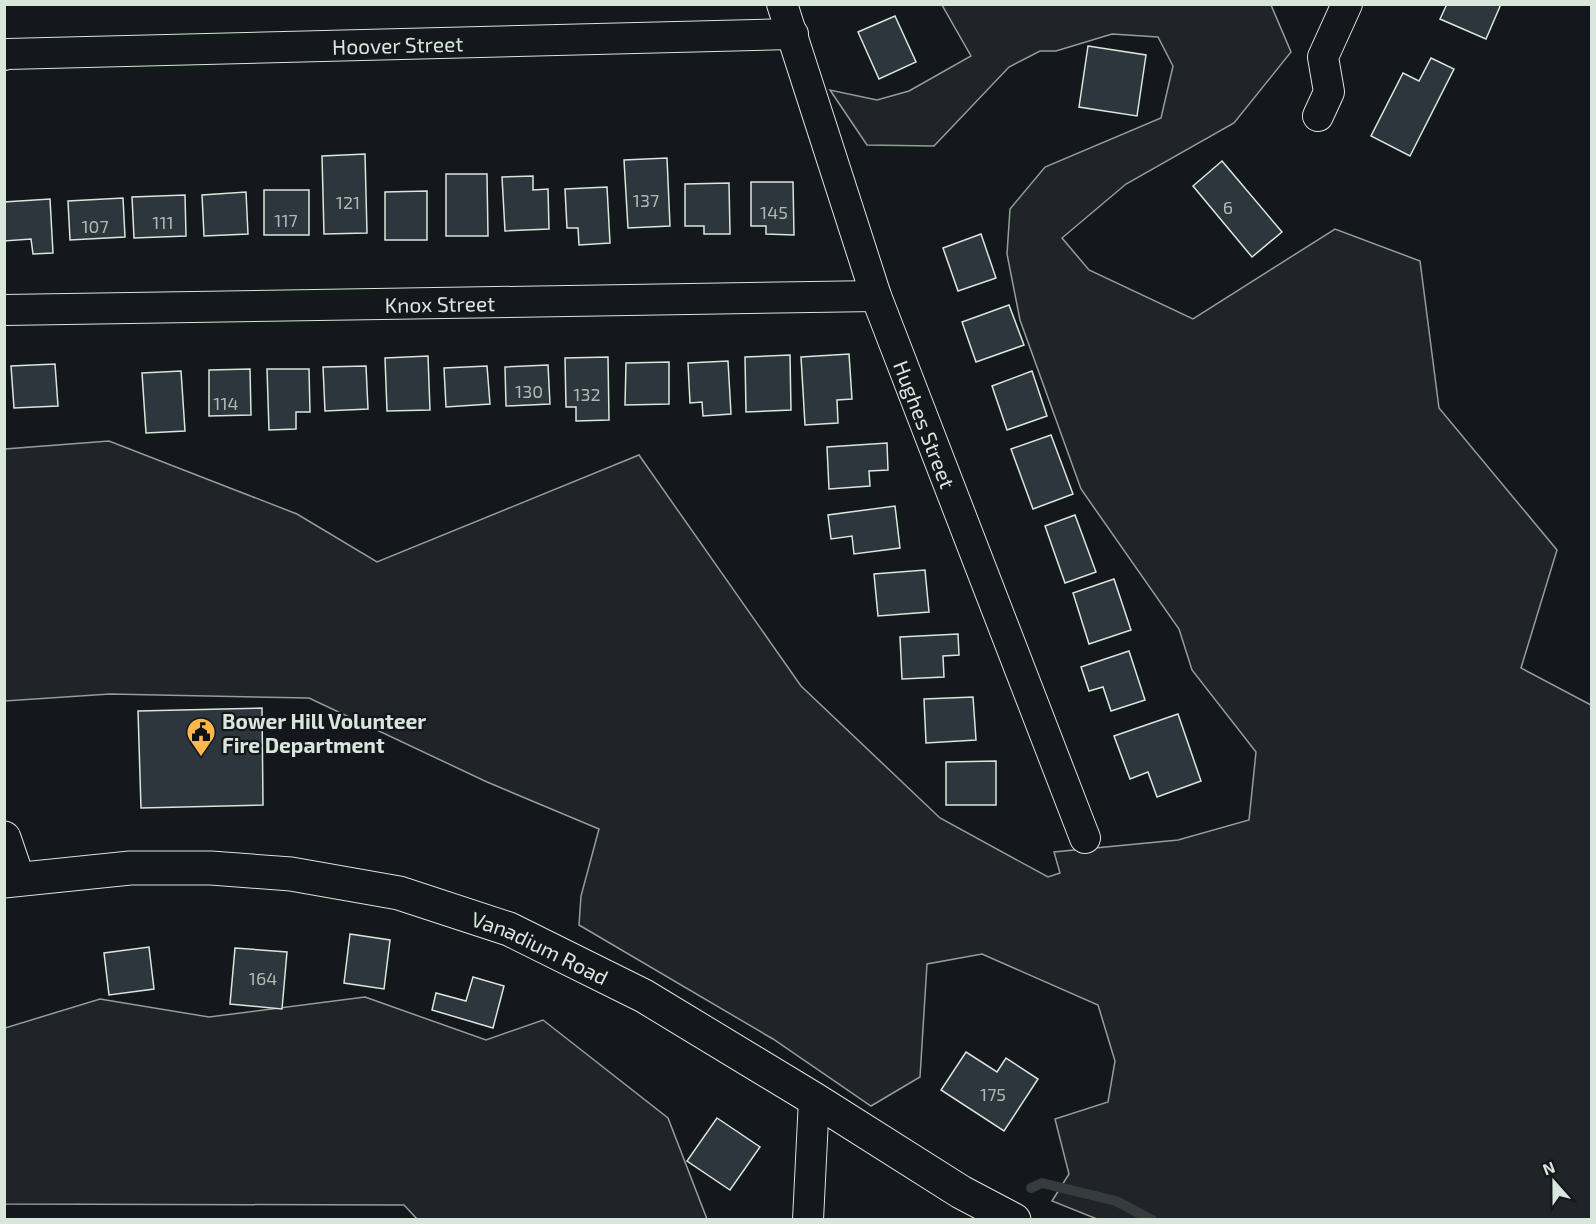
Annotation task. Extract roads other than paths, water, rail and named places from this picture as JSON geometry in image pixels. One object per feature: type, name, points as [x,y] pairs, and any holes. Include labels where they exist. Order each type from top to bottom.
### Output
[{"type":"street","name":"Hughes Street","points":[[782,4],[876,296],[1085,838]]},
{"type":"street","points":[[1318,116],[1329,92],[1323,57],[1347,4]]},
{"type":"street","name":"Hoover Street","points":[[4,55],[793,34]]},
{"type":"street","name":"Knox Street","points":[[4,310],[876,296]]},
{"type":"street","points":[[4,838],[11,880]]},
{"type":"street","name":"Vanadium Road","points":[[11,880],[130,868],[211,868],[291,874],[399,893],[509,929],[644,996],[961,1192],[1014,1220]]},
{"type":"street","points":[[808,1220],[813,1099]]},
{"type":"waterway","points":[[1031,1188],[1042,1183],[1116,1201],[1152,1220]]},
{"type":"place","name":"Bower Hill Volunteer Fire Department","points":[[201,758]]}]
